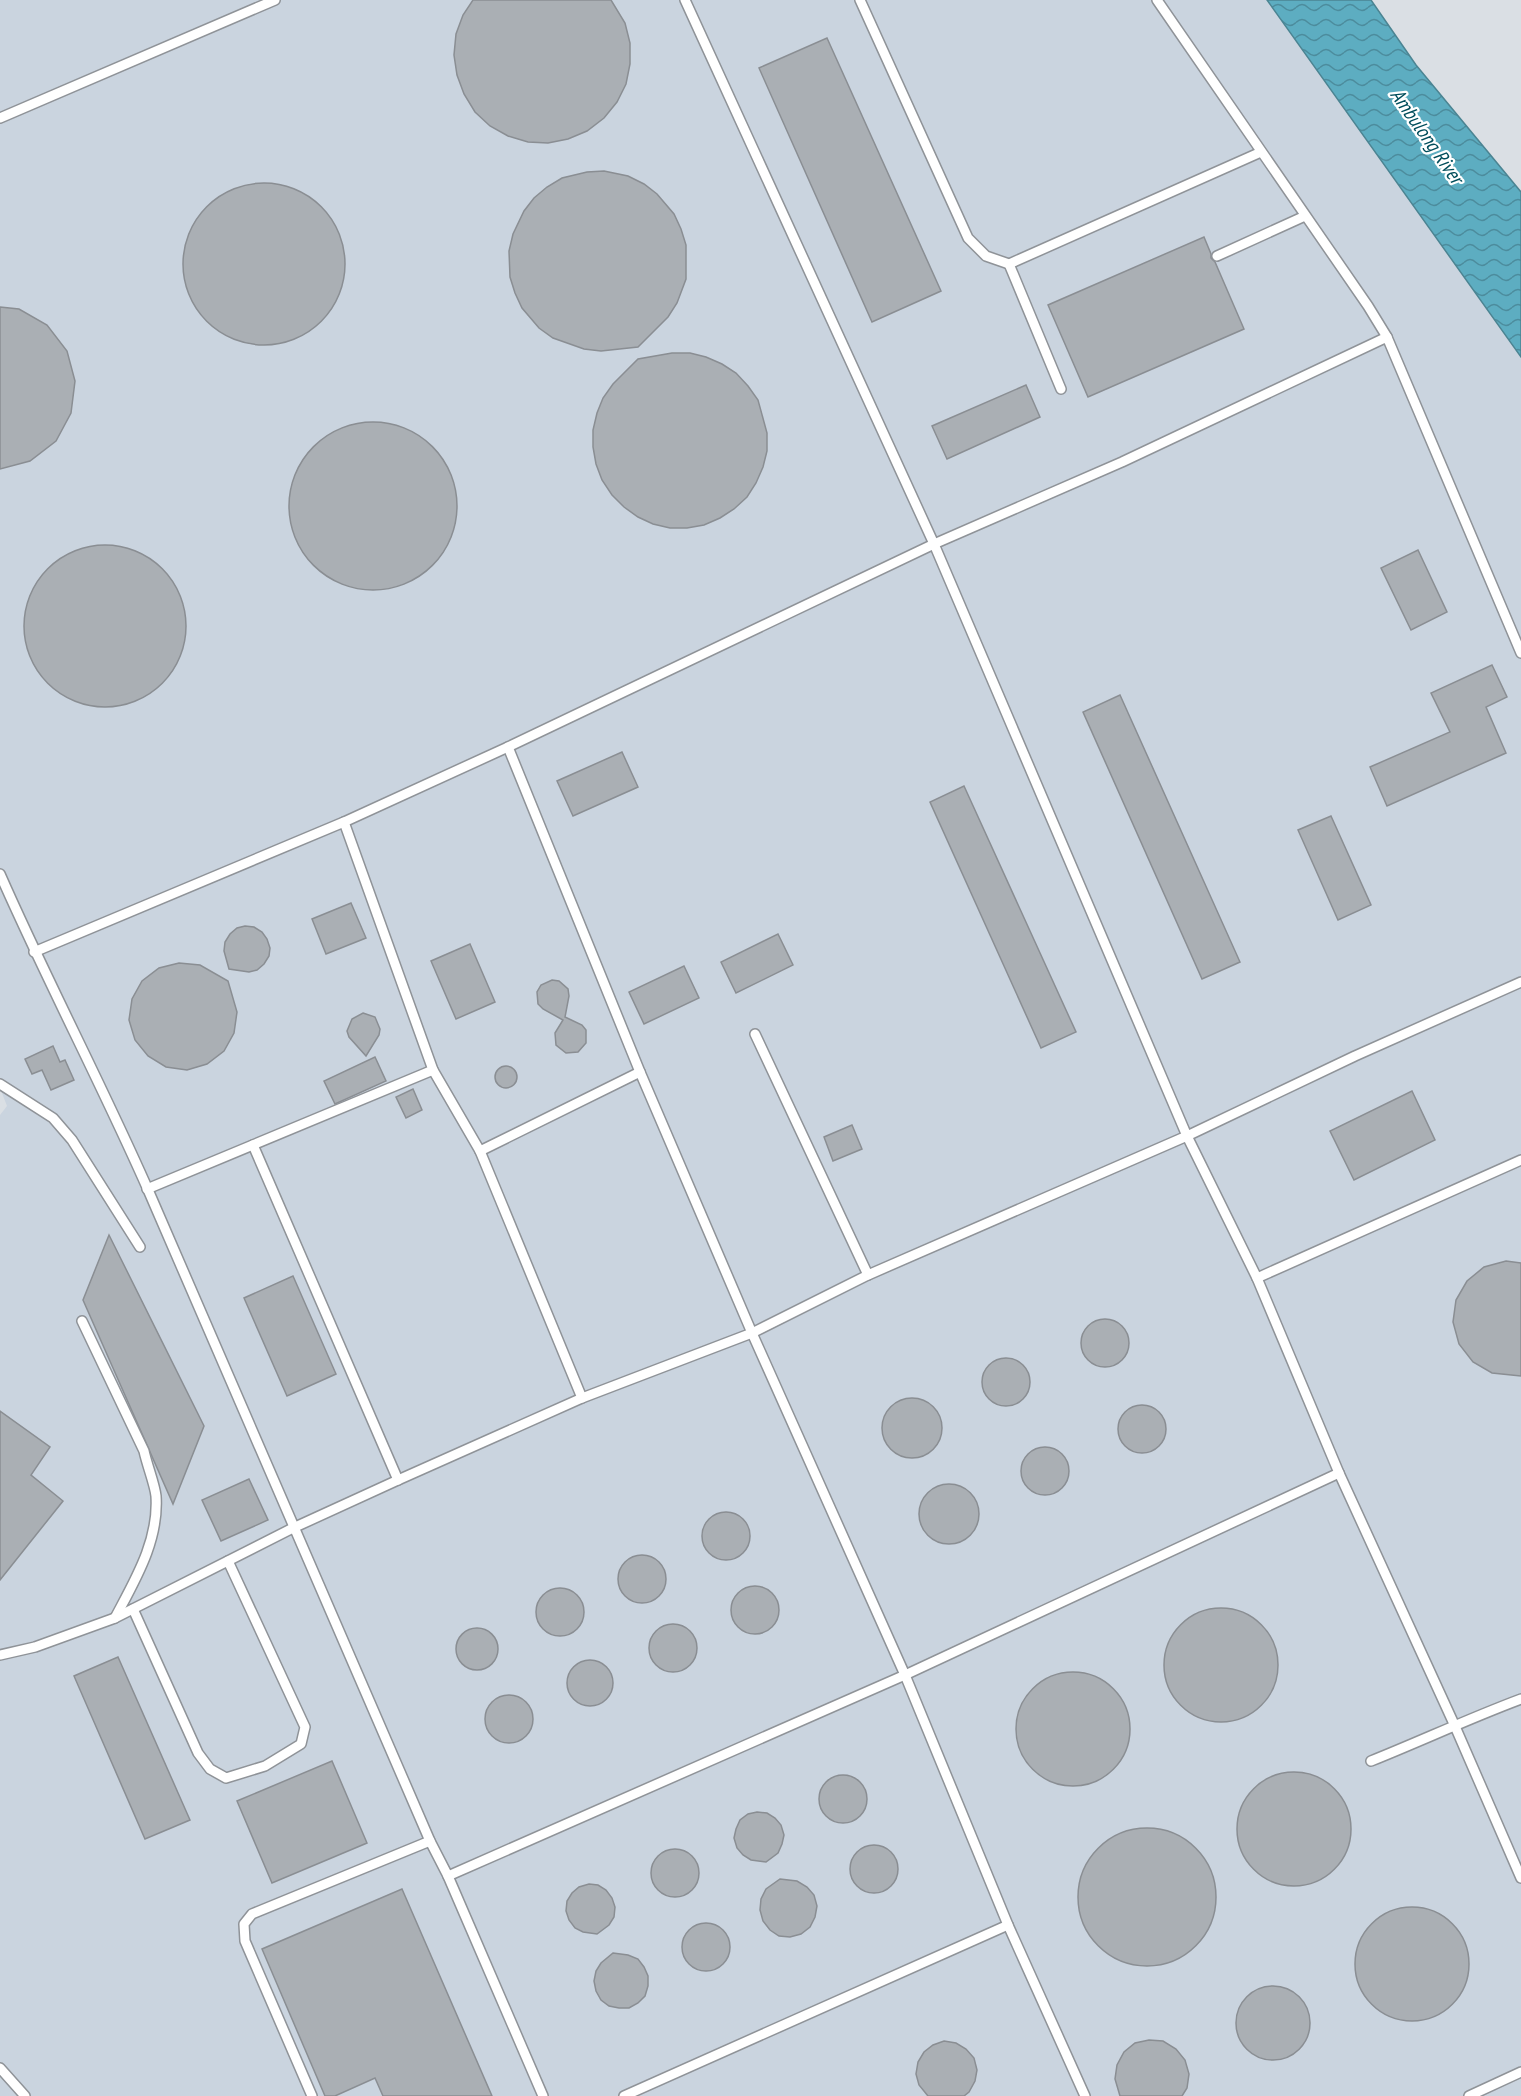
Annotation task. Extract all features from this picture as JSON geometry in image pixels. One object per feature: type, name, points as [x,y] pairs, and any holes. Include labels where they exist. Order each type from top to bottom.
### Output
[{"type":"lane","points":[[0,118],[275,0]]},
{"type":"lane","points":[[686,0],[934,544],[1187,1136],[1257,1278],[1339,1473],[1454,1724],[1521,1878]]},
{"type":"lane","points":[[860,0],[968,237],[986,256],[1009,264],[1261,152]]},
{"type":"lane","points":[[1157,0],[1387,337],[1521,653]]},
{"type":"lane","points":[[1217,256],[1305,216]]},
{"type":"lane","points":[[1009,264],[1061,389]]},
{"type":"lane","points":[[34,952],[344,822],[508,747],[934,544],[1122,462],[1387,337]]},
{"type":"lane","points":[[508,747],[639,1072],[752,1334],[905,1675],[1008,1925],[1085,2096]]},
{"type":"lane","points":[[344,822],[433,1070],[480,1151],[582,1398]]},
{"type":"lane","points":[[0,874],[34,952],[147,1189],[293,1528],[543,2096]]},
{"type":"lane","points":[[0,1655],[35,1647],[115,1618],[293,1528],[398,1480],[582,1398],[752,1334],[868,1275],[1187,1136],[1355,1056],[1521,982]]},
{"type":"lane","points":[[755,1034],[868,1275]]},
{"type":"lane","points":[[147,1189],[433,1070]]},
{"type":"lane","points":[[480,1151],[639,1072]]},
{"type":"lane","points":[[0,1084],[53,1118],[72,1140],[140,1247]]},
{"type":"lane","points":[[253,1145],[398,1480]]},
{"type":"lane","points":[[1257,1278],[1521,1160]]},
{"type":"lane","points":[[82,1321],[144,1451],[147,1470],[156,1494],[155,1523],[145,1562],[115,1618]]},
{"type":"lane","points":[[448,1876],[905,1675],[1339,1473]]},
{"type":"lane","points":[[133,1609],[198,1753],[210,1769],[226,1778],[265,1766],[301,1744],[304,1727],[228,1561]]},
{"type":"lane","points":[[1371,1761],[1426,1739],[1454,1724],[1521,1699]]},
{"type":"lane","points":[[312,2096],[245,1941],[244,1924],[252,1914],[430,1841]]},
{"type":"lane","points":[[624,2096],[1008,1925]]},
{"type":"lane","points":[[0,2068],[25,2096]]},
{"type":"lane","points":[[1469,2096],[1521,2072]]},
{"type":"shaded area","points":[[0,0],[1267,0],[1521,357],[1521,2096],[0,2096],[0,1115],[7,1106],[0,1088]]},
{"type":"water","name":"Ambulong River","points":[[1267,0],[1371,0],[1416,65],[1521,192],[1521,357]]},
{"type":"building","points":[[473,0],[611,0],[625,23],[630,43],[630,64],[626,84],[617,102],[604,118],[587,131],[568,139],[548,143],[528,142],[508,136],[490,126],[475,112],[464,94],[457,75],[454,55],[456,34],[463,15]]},
{"type":"building","points":[[827,38],[941,291],[872,322],[759,68]]},
{"type":"building","points":[[604,171],[628,176],[644,184],[657,194],[674,214],[686,245],[686,279],[677,303],[668,317],[638,347],[601,351],[584,349],[553,338],[539,328],[522,308],[515,293],[510,277],[509,251],[513,234],[524,211],[547,187],[562,178],[587,172]]},
{"type":"building","points":[[264,183],[280,184],[295,189],[321,207],[339,233],[344,248],[344,280],[339,295],[321,321],[295,339],[280,344],[264,345],[248,344],[233,339],[207,321],[189,295],[184,280],[183,264],[184,248],[189,233],[207,207],[233,189],[248,184]]},
{"type":"building","points":[[1204,237],[1211,258],[1215,262],[1244,329],[1088,397],[1048,305]]},
{"type":"building","points":[[0,307],[19,309],[47,325],[67,351],[75,381],[71,413],[56,441],[30,461],[0,469]]},
{"type":"building","points":[[672,353],[690,353],[706,357],[736,373],[758,400],[767,433],[767,451],[763,467],[747,497],[720,518],[704,525],[687,528],[670,528],[653,524],[624,507],[602,480],[593,447],[593,430],[597,413],[603,398],[613,384],[638,359]]},
{"type":"building","points":[[1026,385],[1040,417],[947,459],[932,426]]},
{"type":"building","points":[[373,422],[405,429],[420,436],[432,447],[443,459],[450,474],[457,506],[450,538],[443,553],[432,565],[420,576],[405,583],[373,590],[341,583],[326,576],[314,565],[303,553],[296,538],[289,506],[296,474],[303,459],[314,447],[326,436],[341,429]]},
{"type":"building","points":[[105,545],[121,546],[136,551],[162,569],[180,595],[185,610],[185,642],[180,657],[162,683],[136,701],[121,706],[105,707],[89,706],[74,701],[48,683],[30,657],[25,642],[24,626],[25,610],[30,595],[48,569],[74,551],[89,546]]},
{"type":"building","points":[[1418,550],[1447,612],[1411,630],[1381,568]]},
{"type":"building","points":[[1492,665],[1507,697],[1486,707],[1506,753],[1387,806],[1370,767],[1450,732],[1431,693]]},
{"type":"building","points":[[1120,695],[1240,962],[1202,979],[1083,712]]},
{"type":"building","points":[[622,752],[638,787],[573,816],[557,781]]},
{"type":"building","points":[[964,786],[1076,1032],[1041,1048],[930,802]]},
{"type":"building","points":[[1331,816],[1371,905],[1338,920],[1298,830]]},
{"type":"building","points":[[351,903],[366,938],[326,954],[312,919]]},
{"type":"building","points":[[254,927],[262,932],[270,948],[269,956],[264,964],[257,970],[249,972],[229,969],[224,951],[225,942],[230,934],[237,928]]},
{"type":"building","points":[[778,934],[793,965],[736,993],[721,962]]},
{"type":"building","points":[[470,944],[495,1002],[456,1019],[431,961]]},
{"type":"building","points":[[179,963],[200,965],[228,981],[237,1012],[234,1033],[224,1051],[207,1064],[187,1070],[166,1067],[148,1056],[135,1040],[129,1020],[132,999],[142,981],[159,968]]},
{"type":"building","points":[[684,966],[699,998],[644,1024],[629,992]]},
{"type":"building","points":[[552,980],[559,981],[568,989],[565,1017],[582,1025],[586,1030],[586,1043],[578,1052],[566,1053],[556,1045],[555,1033],[563,1020],[538,1004],[537,992],[541,985]]},
{"type":"building","points":[[363,1013],[375,1017],[380,1029],[379,1035],[366,1056],[349,1037],[347,1031],[352,1019]]},
{"type":"building","points":[[53,1046],[60,1062],[65,1060],[74,1080],[51,1090],[42,1070],[32,1074],[25,1059]]},
{"type":"building","points":[[375,1057],[386,1081],[335,1104],[324,1081]]},
{"type":"building","points":[[506,1066],[516,1073],[517,1077],[510,1087],[506,1088],[496,1081],[495,1077],[502,1067]]},
{"type":"building","points":[[413,1089],[422,1110],[406,1118],[396,1097]]},
{"type":"building","points":[[1412,1091],[1435,1140],[1354,1180],[1330,1131]]},
{"type":"building","points":[[852,1125],[862,1149],[833,1161],[824,1137]]},
{"type":"building","points":[[109,1235],[204,1426],[173,1504],[83,1300]]},
{"type":"building","points":[[1506,1261],[1521,1263],[1521,1376],[1492,1373],[1473,1362],[1459,1344],[1453,1322],[1456,1300],[1467,1281],[1484,1267]]},
{"type":"building","points":[[293,1276],[336,1374],[287,1396],[244,1298]]},
{"type":"building","points":[[1100,1319],[1110,1319],[1125,1329],[1129,1343],[1125,1357],[1119,1363],[1110,1367],[1100,1367],[1085,1357],[1081,1348],[1081,1338],[1091,1323]]},
{"type":"building","points":[[1001,1358],[1011,1358],[1026,1368],[1030,1382],[1029,1391],[1020,1402],[1011,1406],[1001,1406],[986,1396],[982,1387],[982,1377],[992,1362]]},
{"type":"building","points":[[906,1398],[918,1398],[929,1403],[937,1411],[942,1428],[940,1440],[929,1453],[918,1458],[906,1458],[895,1453],[887,1445],[882,1434],[882,1422],[887,1411],[895,1403]]},
{"type":"building","points":[[1137,1405],[1147,1405],[1159,1412],[1166,1424],[1166,1434],[1159,1446],[1147,1453],[1137,1453],[1122,1442],[1118,1434],[1118,1424],[1129,1409]]},
{"type":"building","points":[[0,1411],[50,1447],[31,1475],[63,1501],[0,1580]]},
{"type":"building","points":[[1040,1447],[1050,1447],[1065,1457],[1069,1471],[1065,1485],[1059,1491],[1050,1495],[1040,1495],[1025,1485],[1021,1476],[1021,1466],[1031,1451]]},
{"type":"building","points":[[249,1479],[268,1520],[221,1541],[202,1500]]},
{"type":"building","points":[[949,1484],[966,1489],[974,1497],[979,1514],[974,1531],[966,1539],[949,1544],[932,1539],[924,1531],[919,1514],[924,1497],[932,1489]]},
{"type":"building","points":[[721,1512],[731,1512],[746,1522],[750,1536],[746,1550],[740,1556],[731,1560],[721,1560],[706,1550],[702,1541],[702,1531],[712,1516]]},
{"type":"building","points":[[637,1555],[647,1555],[662,1565],[666,1579],[662,1593],[656,1599],[647,1603],[637,1603],[622,1593],[618,1584],[618,1574],[628,1559]]},
{"type":"building","points":[[750,1586],[760,1586],[775,1596],[779,1610],[775,1624],[769,1630],[760,1634],[750,1634],[735,1624],[731,1615],[731,1605],[741,1590]]},
{"type":"building","points":[[555,1588],[565,1588],[580,1598],[584,1612],[580,1626],[574,1632],[565,1636],[555,1636],[540,1626],[536,1617],[536,1607],[546,1592]]},
{"type":"building","points":[[1221,1608],[1243,1613],[1261,1625],[1273,1643],[1278,1665],[1273,1687],[1261,1705],[1243,1717],[1221,1722],[1199,1717],[1181,1705],[1169,1687],[1164,1665],[1169,1643],[1181,1625],[1199,1613]]},
{"type":"building","points":[[668,1624],[678,1624],[693,1634],[697,1648],[693,1662],[687,1668],[678,1672],[668,1672],[653,1662],[649,1653],[649,1643],[659,1628]]},
{"type":"building","points":[[477,1628],[492,1634],[498,1649],[492,1664],[477,1670],[462,1664],[456,1649],[462,1634]]},
{"type":"building","points":[[118,1657],[190,1820],[145,1839],[74,1676]]},
{"type":"building","points":[[590,1660],[606,1667],[613,1683],[606,1699],[590,1706],[574,1699],[567,1683],[574,1667]]},
{"type":"building","points":[[1073,1672],[1095,1677],[1113,1689],[1125,1707],[1130,1729],[1125,1751],[1113,1769],[1095,1781],[1073,1786],[1051,1781],[1033,1769],[1021,1751],[1016,1729],[1021,1707],[1033,1689],[1051,1677]]},
{"type":"building","points":[[504,1695],[514,1695],[529,1705],[533,1719],[529,1733],[523,1739],[514,1743],[504,1743],[489,1733],[485,1724],[485,1714],[495,1699]]},
{"type":"building","points":[[332,1761],[367,1843],[272,1883],[237,1801]]},
{"type":"building","points":[[1294,1772],[1316,1777],[1334,1789],[1346,1807],[1351,1829],[1346,1851],[1334,1869],[1316,1881],[1294,1886],[1272,1881],[1254,1869],[1242,1851],[1237,1829],[1242,1807],[1254,1789],[1272,1777]]},
{"type":"building","points":[[838,1775],[848,1775],[863,1785],[867,1799],[863,1813],[857,1819],[848,1823],[838,1823],[823,1813],[819,1804],[819,1794],[829,1779]]},
{"type":"building","points":[[767,1813],[775,1818],[781,1825],[784,1835],[778,1853],[766,1862],[751,1860],[743,1855],[737,1848],[734,1838],[740,1820],[748,1814]]},
{"type":"building","points":[[1147,1828],[1174,1833],[1186,1839],[1196,1848],[1205,1858],[1211,1870],[1216,1897],[1211,1924],[1205,1936],[1196,1946],[1186,1955],[1174,1961],[1147,1966],[1120,1961],[1108,1955],[1098,1946],[1089,1936],[1083,1924],[1078,1897],[1083,1870],[1089,1858],[1098,1848],[1108,1839],[1120,1833]]},
{"type":"building","points":[[869,1845],[879,1845],[894,1855],[898,1869],[894,1883],[888,1889],[879,1893],[869,1893],[854,1883],[850,1874],[850,1864],[860,1849]]},
{"type":"building","points":[[670,1849],[680,1849],[695,1859],[699,1873],[695,1887],[689,1893],[680,1897],[670,1897],[655,1887],[651,1878],[651,1868],[661,1853]]},
{"type":"building","points":[[780,1879],[797,1881],[814,1895],[817,1906],[815,1917],[810,1927],[801,1934],[790,1937],[779,1936],[763,1921],[760,1910],[761,1899],[766,1889]]},
{"type":"building","points":[[589,1884],[598,1885],[606,1890],[615,1907],[614,1917],[609,1925],[597,1934],[575,1928],[566,1911],[567,1901],[572,1893],[579,1887]]},
{"type":"building","points":[[402,1889],[492,2096],[383,2096],[375,2078],[335,2096],[325,2096],[262,1949]]},
{"type":"building","points":[[1412,1907],[1434,1912],[1452,1924],[1464,1942],[1469,1964],[1464,1986],[1452,2004],[1434,2016],[1412,2021],[1390,2016],[1372,2004],[1360,1986],[1355,1964],[1360,1942],[1372,1924],[1390,1912]]},
{"type":"building","points":[[701,1923],[711,1923],[723,1930],[730,1942],[730,1952],[723,1964],[711,1971],[701,1971],[686,1960],[682,1952],[682,1942],[693,1927]]},
{"type":"building","points":[[613,1953],[638,1959],[648,1976],[645,1996],[629,2008],[609,2006],[601,2000],[596,1991],[594,1981],[596,1971],[601,1963]]},
{"type":"building","points":[[1273,1986],[1287,1989],[1299,1997],[1307,2009],[1310,2023],[1307,2037],[1299,2049],[1287,2057],[1273,2060],[1259,2057],[1247,2049],[1239,2037],[1236,2023],[1239,2009],[1247,1997],[1259,1989]]},
{"type":"building","points":[[1149,2040],[1163,2041],[1176,2049],[1185,2060],[1189,2074],[1187,2088],[1182,2096],[1120,2096],[1115,2079],[1117,2065],[1124,2052],[1135,2043]]},
{"type":"building","points":[[944,2041],[956,2043],[974,2058],[977,2070],[975,2081],[964,2096],[928,2096],[919,2085],[916,2074],[918,2062],[924,2052]]}]
